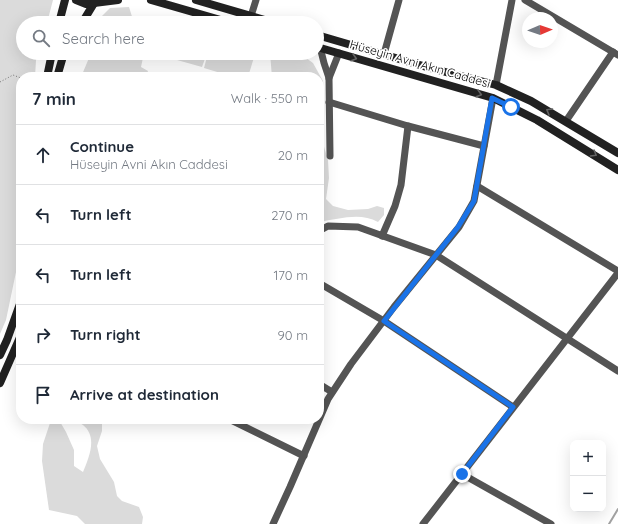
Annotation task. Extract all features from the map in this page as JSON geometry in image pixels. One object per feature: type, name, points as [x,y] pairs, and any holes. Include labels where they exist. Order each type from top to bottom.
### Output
[{"type":"main road","points":[[61,16],[65,0]]},
{"type":"main road","points":[[76,0],[86,4],[118,0]]},
{"type":"main road","points":[[151,0],[207,16]]},
{"type":"main road","points":[[196,0],[250,16]]},
{"type":"main road","points":[[86,16],[95,2]]},
{"type":"main road","name":"Hüseyin Avni Akın Caddesi","points":[[324,37],[496,85],[531,100],[618,152]]},
{"type":"main road","name":"Hüseyin Avni Akın Caddesi","points":[[324,49],[492,98],[537,120],[618,170]]},
{"type":"main road","points":[[48,72],[51,60]]},
{"type":"main road","points":[[58,72],[62,60]]},
{"type":"main road","points":[[0,355],[16,315]]},
{"type":"main road","points":[[0,383],[16,346]]},
{"type":"street","points":[[250,16],[256,0]]},
{"type":"street","points":[[384,54],[399,0]]},
{"type":"street","points":[[496,85],[512,0]]},
{"type":"street","points":[[525,0],[538,4],[615,54],[566,121]]},
{"type":"street","points":[[329,78],[339,53]]},
{"type":"street","points":[[323,60],[329,78],[330,156]]},
{"type":"street","points":[[324,408],[332,392],[384,321],[458,227],[474,201],[492,98]]},
{"type":"street","points":[[329,102],[408,126],[484,146]]},
{"type":"street","points":[[382,236],[395,206],[401,185],[408,126]]},
{"type":"street","points":[[423,524],[618,272],[476,186]]},
{"type":"street","points":[[324,228],[328,226],[358,227],[436,255],[618,371]]},
{"type":"street","points":[[324,286],[384,321],[513,407]]},
{"type":"street","points":[[324,387],[332,392]]},
{"type":"street","points":[[239,424],[304,456]]},
{"type":"street","points":[[273,524],[317,424]]},
{"type":"street","points":[[462,474],[551,524]]},
{"type":"path","points":[[0,82],[13,75],[16,76]]},
{"type":"shaded area","points":[[0,0],[53,0],[49,16],[16,16],[16,60],[36,60],[35,72],[16,72],[16,272],[6,320],[0,334]]},
{"type":"shaded area","points":[[129,7],[132,16],[102,16],[110,8]]},
{"type":"shaded area","points":[[88,60],[142,60],[141,67],[148,71],[148,72],[83,72]]},
{"type":"shaded area","points":[[177,60],[204,60],[202,67]]},
{"type":"shaded area","points":[[206,60],[253,60],[250,72],[217,72],[204,68]]},
{"type":"shaded area","points":[[271,60],[309,60],[313,63],[318,72],[272,72]]},
{"type":"shaded area","points":[[324,147],[328,160],[329,178],[326,199],[333,206],[348,210],[368,209],[377,206],[384,208],[384,215],[378,222],[364,217],[342,218],[324,221]]},
{"type":"shaded area","points":[[50,424],[61,424],[74,450],[74,466],[83,472],[90,454],[91,441],[88,430],[81,424],[102,424],[102,431],[97,446],[100,459],[114,482],[117,496],[122,501],[139,507],[143,517],[142,524],[85,524],[77,516],[49,510],[42,461],[43,444]]},
{"type":"waterway","points":[[609,524],[618,509]]},
{"type":"route","points":[[462,474],[513,407],[384,321],[458,227],[474,201],[492,98],[511,107]]}]
